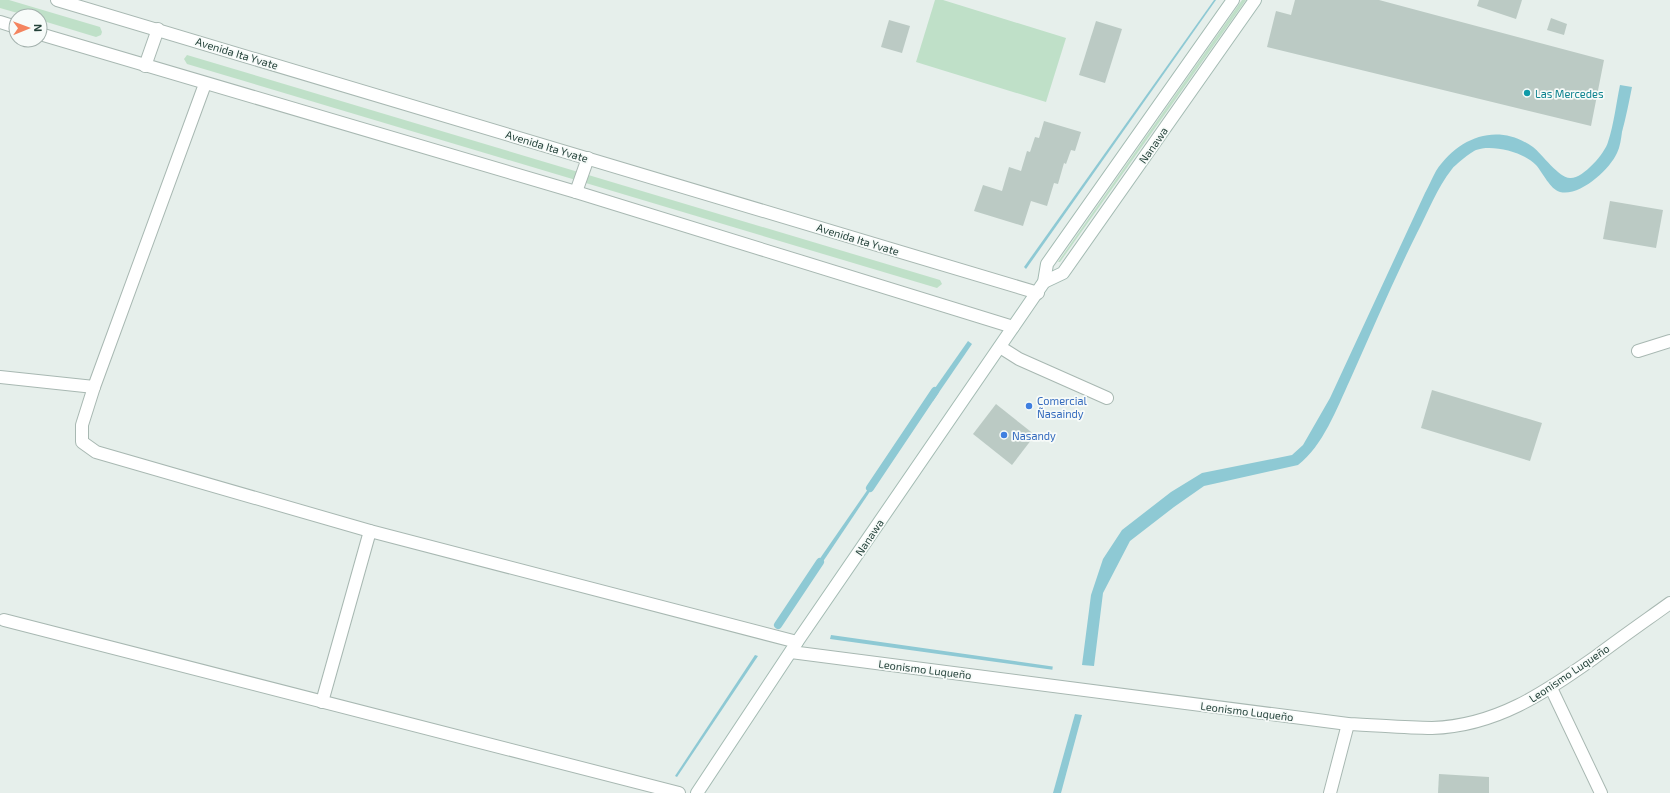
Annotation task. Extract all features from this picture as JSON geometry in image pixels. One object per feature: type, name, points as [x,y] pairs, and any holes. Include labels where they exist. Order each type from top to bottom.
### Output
[{"type":"street","name":"Avenida Ita Yvate","points":[[57,0],[1038,293]]},
{"type":"street","name":"Nanawa","points":[[697,793],[794,647],[1013,327],[1038,293],[1044,282],[1048,264],[1233,0]]},
{"type":"street","name":"Nanawa","points":[[1044,282],[1063,273],[1255,0]]},
{"type":"street","points":[[145,66],[158,30]]},
{"type":"street","points":[[48,36],[205,84],[576,192],[1013,327]]},
{"type":"street","points":[[0,377],[94,387],[205,84]]},
{"type":"street","points":[[576,192],[588,158]]},
{"type":"street","points":[[1638,351],[1670,341]]},
{"type":"street","points":[[1000,347],[1019,359],[1107,398]]},
{"type":"street","name":"Leonismo Luqueño","points":[[94,387],[82,425],[82,442],[96,452],[370,531],[794,647],[1348,724],[1433,728],[1464,724],[1492,717],[1518,706],[1551,688],[1670,603]]},
{"type":"street","points":[[322,702],[370,531]]},
{"type":"street","points":[[4,620],[679,793]]},
{"type":"street","points":[[1551,688],[1601,793]]},
{"type":"street","points":[[1330,793],[1348,724]]},
{"type":"green space","points":[[0,0],[9,0],[36,8],[8,8],[8,10],[0,8]]},
{"type":"green space","points":[[935,0],[943,0],[1066,38],[1046,102],[916,62]]},
{"type":"green space","points":[[1242,0],[1246,0],[1060,262],[1058,262]]},
{"type":"green space","points":[[48,12],[100,27],[102,32],[101,35],[96,37],[48,22]]},
{"type":"green space","points":[[187,55],[940,280],[942,284],[937,288],[187,64],[184,59]]},
{"type":"water","points":[[1214,0],[1216,0],[1026,269],[1024,267]]},
{"type":"water","points":[[1620,85],[1632,87],[1619,148],[1608,167],[1585,186],[1568,192],[1560,192],[1553,188],[1531,160],[1508,150],[1483,148],[1476,150],[1454,167],[1433,200],[1334,414],[1315,448],[1298,465],[1204,486],[1130,541],[1103,593],[1094,666],[1082,665],[1091,595],[1103,559],[1122,530],[1171,492],[1202,473],[1292,455],[1303,445],[1330,398],[1425,193],[1436,171],[1445,159],[1467,142],[1480,137],[1506,135],[1519,139],[1533,147],[1561,174],[1570,178],[1575,177],[1587,170],[1606,147],[1612,128]]},
{"type":"water","points":[[968,341],[972,344],[933,401],[928,398]]},
{"type":"water","points":[[875,479],[877,481],[816,572],[812,570]]},
{"type":"water","points":[[831,635],[1077,670],[1076,673],[830,639]]},
{"type":"water","points":[[755,655],[758,656],[677,777],[675,776]]},
{"type":"water","points":[[1075,714],[1082,715],[1061,793],[1053,793]]},
{"type":"pier","points":[[1053,665],[1077,668],[1078,674],[1052,672]]},
{"type":"building","name":"Las Mercedes","points":[[1295,0],[1379,0],[1604,60],[1591,126],[1267,47],[1276,11],[1291,15]]},
{"type":"building","points":[[1479,0],[1522,0],[1516,19],[1477,6]]},
{"type":"building","points":[[1551,18],[1567,24],[1564,35],[1547,30]]},
{"type":"building","points":[[889,20],[910,26],[902,53],[881,47]]},
{"type":"building","points":[[1096,21],[1122,29],[1105,83],[1079,75]]},
{"type":"building","points":[[1044,121],[1081,132],[1075,151],[1071,150],[1066,164],[1064,163],[1058,184],[1054,183],[1047,206],[1031,201],[1023,226],[974,211],[983,185],[1002,191],[1009,167],[1021,171],[1027,151],[1030,152],[1035,137],[1039,138]]},
{"type":"building","points":[[1610,201],[1663,210],[1656,248],[1603,239]]},
{"type":"building","points":[[1432,390],[1542,423],[1530,461],[1421,428]]},
{"type":"building","name":"Nasandy","points":[[996,404],[1035,435],[1012,465],[973,434]]},
{"type":"building","points":[[1439,774],[1489,777],[1489,793],[1438,793]]},
{"type":"waterway","points":[[870,488],[935,391]]},
{"type":"waterway","points":[[778,625],[820,562]]},
{"type":"place","name":"Las Mercedes","points":[[1527,93]]},
{"type":"place","name":"Comercial Ñasaindy","points":[[1029,406]]},
{"type":"place","name":"Nasandy","points":[[1004,435]]}]
